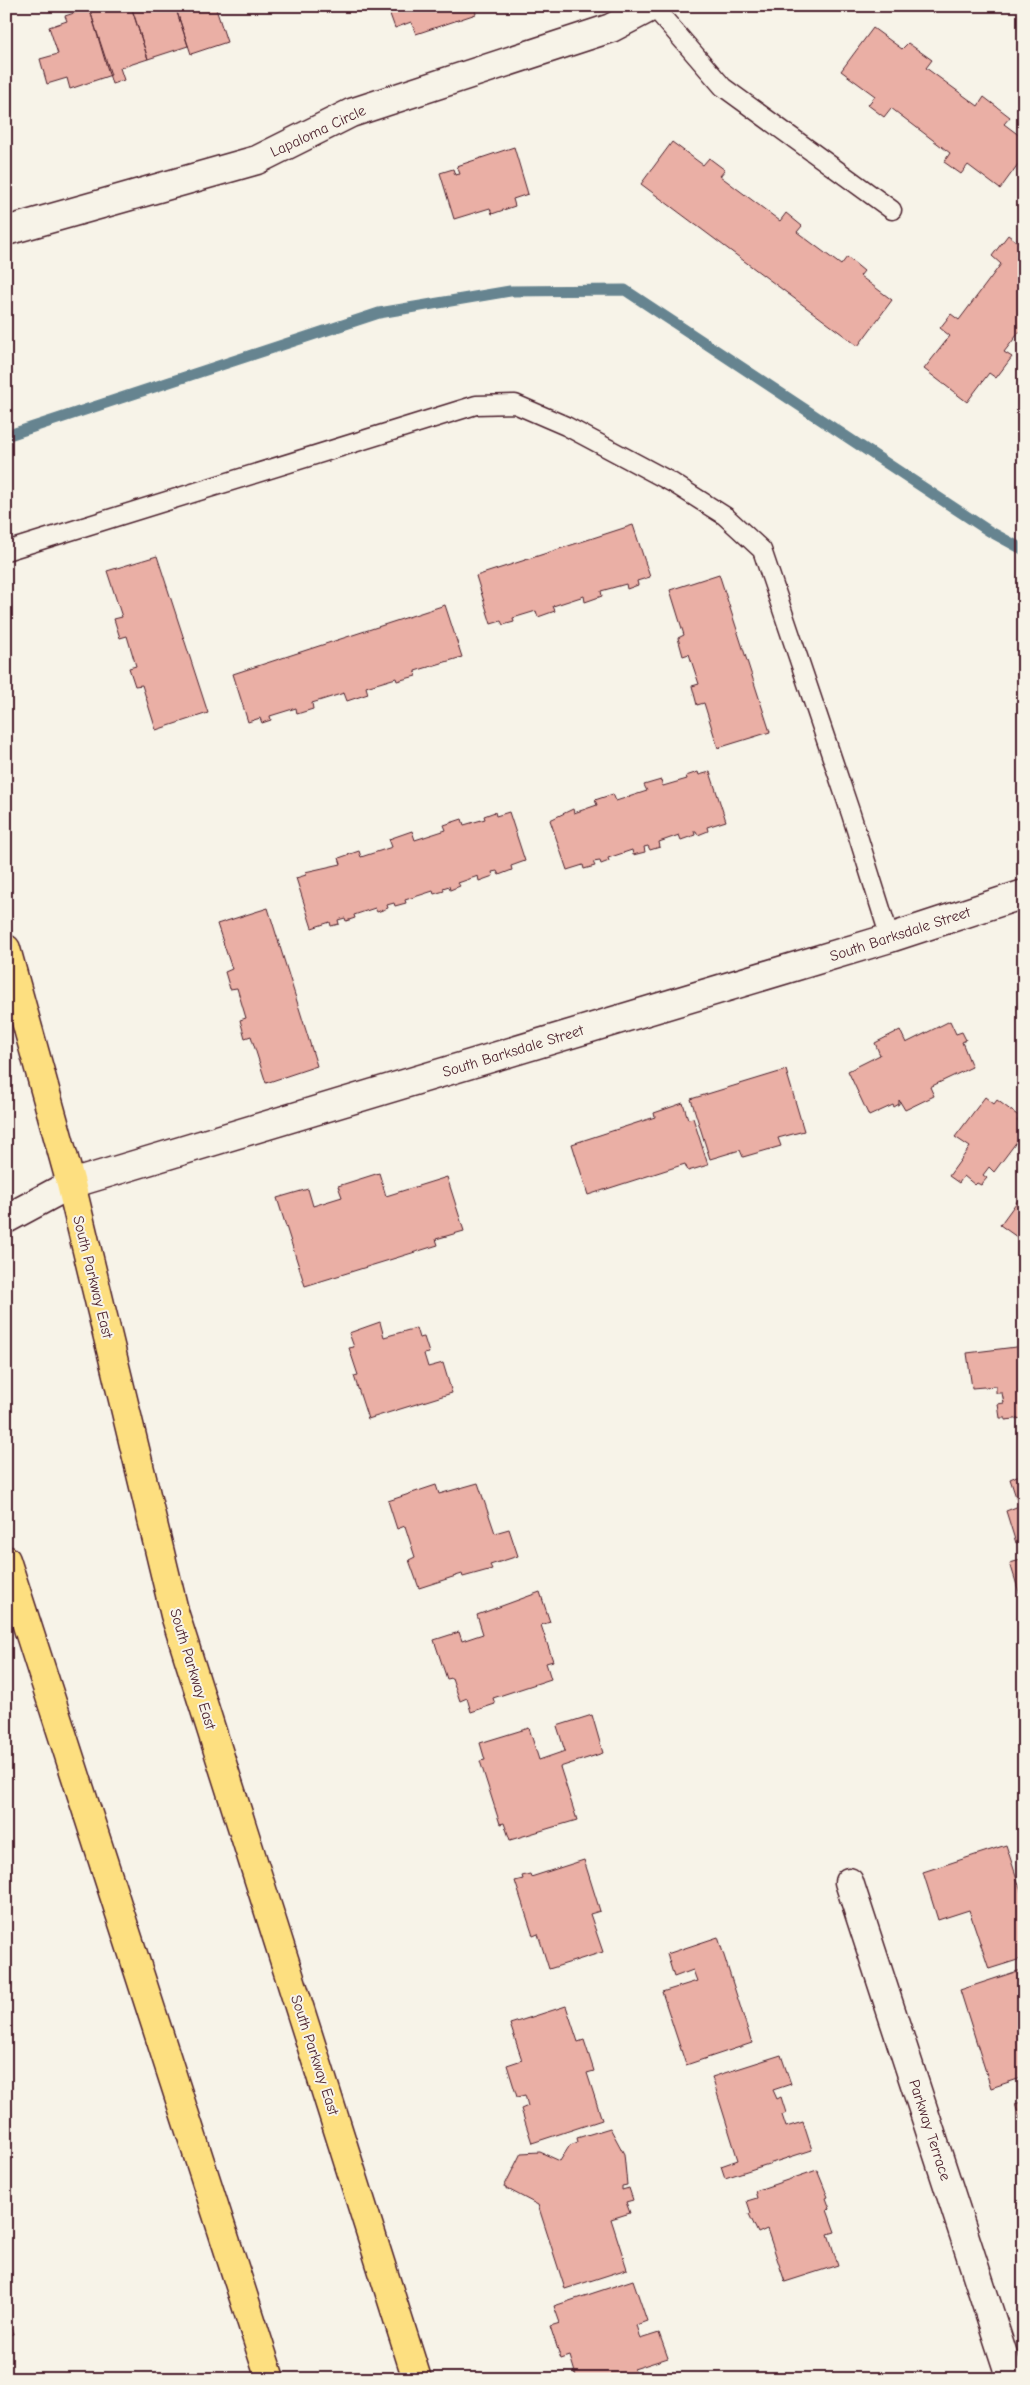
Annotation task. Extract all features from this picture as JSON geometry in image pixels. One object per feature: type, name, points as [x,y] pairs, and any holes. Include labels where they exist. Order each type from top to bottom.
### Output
[{"type":"main road","name":"South Parkway East","points":[[6,949],[71,1184],[175,1615],[417,2379]]},
{"type":"main road","points":[[6,1560],[270,2379]]},
{"type":"street","name":"Lapaloma Circle","points":[[6,230],[257,160],[351,113],[611,28],[653,6]]},
{"type":"street","name":"South Barksdale Street","points":[[6,1219],[71,1184],[890,938],[1024,894]]},
{"type":"street","name":"Parkway Terrace","points":[[849,1882],[1011,2379]]},
{"type":"lane","points":[[653,6],[723,87],[892,210]]},
{"type":"lane","points":[[6,551],[476,405],[515,404],[566,426],[673,483],[725,516],[762,550],[851,814],[890,938]]},
{"type":"building","points":[[103,6],[131,6],[148,59],[120,68],[124,80],[112,84],[90,10]]},
{"type":"building","points":[[131,6],[175,6],[188,46],[148,59]]},
{"type":"building","points":[[175,6],[215,6],[227,42],[191,54]]},
{"type":"building","points":[[387,6],[474,6],[476,14],[416,34],[411,22],[395,28]]},
{"type":"building","points":[[89,8],[111,75],[70,89],[67,78],[47,84],[40,59],[58,54],[49,27],[67,21],[65,16]]},
{"type":"building","points":[[873,28],[902,49],[908,43],[932,60],[926,68],[978,106],[984,97],[1010,117],[1004,124],[1024,139],[1024,156],[1000,189],[968,165],[961,174],[944,162],[950,153],[891,108],[884,117],[868,105],[875,96],[841,71]]},
{"type":"building","points":[[672,142],[703,165],[709,158],[725,170],[720,176],[780,221],[786,213],[802,226],[797,232],[841,265],[847,257],[864,271],[860,276],[892,300],[858,346],[641,184]]},
{"type":"building","points":[[514,147],[528,194],[513,199],[515,206],[492,214],[490,208],[454,219],[440,173],[453,169],[455,175],[460,174],[457,166]]},
{"type":"building","points":[[1024,232],[1024,326],[1004,352],[1012,357],[996,378],[989,373],[967,402],[924,369],[950,336],[940,328],[951,314],[959,320],[1001,264],[992,256],[1008,235],[1016,241]]},
{"type":"building","points":[[633,525],[650,577],[637,581],[638,585],[627,589],[626,584],[601,591],[602,596],[585,602],[584,596],[553,606],[555,611],[538,617],[536,611],[513,618],[514,622],[503,625],[501,621],[491,624],[476,576]]},
{"type":"building","points":[[157,556],[208,713],[156,730],[142,685],[135,686],[129,668],[136,666],[127,636],[120,638],[114,619],[122,617],[107,571]]},
{"type":"building","points":[[719,574],[770,732],[718,748],[704,703],[697,705],[692,686],[699,684],[689,654],[683,656],[678,638],[684,635],[670,590]]},
{"type":"building","points":[[445,605],[462,657],[415,671],[416,676],[397,681],[396,678],[366,687],[368,694],[347,701],[344,693],[312,703],[313,709],[297,714],[296,708],[270,716],[271,720],[262,723],[260,718],[248,722],[233,674]]},
{"type":"building","points":[[698,772],[699,775],[710,772],[726,821],[707,827],[708,831],[698,835],[694,831],[695,835],[681,840],[679,835],[659,842],[660,847],[650,850],[648,846],[644,847],[645,852],[633,855],[632,850],[608,858],[609,861],[601,864],[600,861],[593,862],[595,866],[584,869],[583,865],[567,870],[550,820],[573,809],[574,813],[597,805],[595,800],[613,794],[616,801],[647,791],[644,785],[661,780],[663,786],[687,779],[686,776]]},
{"type":"building","points":[[495,812],[496,816],[509,812],[525,861],[511,866],[512,870],[499,875],[497,871],[492,872],[493,876],[479,881],[478,876],[458,883],[460,886],[450,890],[449,886],[443,888],[444,891],[434,894],[433,891],[405,900],[406,903],[395,906],[394,903],[387,905],[388,908],[377,912],[375,908],[354,915],[355,918],[346,921],[345,918],[338,920],[339,924],[331,926],[330,922],[312,928],[296,878],[306,875],[305,872],[341,864],[339,858],[359,851],[361,857],[392,847],[389,839],[412,831],[415,840],[446,830],[444,825],[462,819],[464,825],[485,819],[484,816]]},
{"type":"building","points":[[268,908],[317,1066],[266,1083],[251,1036],[245,1038],[240,1020],[246,1018],[237,988],[230,989],[225,972],[232,969],[217,924]]},
{"type":"building","points":[[950,1021],[956,1034],[962,1032],[966,1040],[962,1042],[972,1067],[930,1087],[934,1096],[905,1110],[899,1100],[899,1104],[894,1107],[893,1105],[869,1116],[848,1071],[880,1055],[875,1043],[900,1030],[906,1043]]},
{"type":"building","points":[[786,1070],[804,1131],[778,1138],[781,1146],[743,1157],[740,1150],[710,1159],[691,1099]]},
{"type":"building","points":[[985,1097],[994,1104],[997,1100],[1020,1117],[1017,1121],[1024,1126],[1024,1132],[994,1172],[989,1167],[983,1175],[987,1178],[981,1185],[977,1183],[975,1185],[964,1176],[959,1183],[949,1176],[970,1147],[955,1137]]},
{"type":"building","points":[[683,1103],[688,1119],[693,1118],[708,1165],[688,1171],[685,1164],[588,1195],[572,1144],[655,1117],[654,1113]]},
{"type":"building","points":[[379,1173],[386,1196],[447,1177],[464,1231],[436,1239],[438,1245],[305,1286],[277,1198],[308,1189],[313,1206],[342,1197],[338,1186]]},
{"type":"building","points":[[1024,1192],[1024,1242],[1000,1225]]},
{"type":"building","points":[[380,1322],[384,1337],[416,1328],[419,1338],[424,1337],[429,1353],[424,1354],[428,1367],[443,1363],[452,1393],[368,1419],[354,1376],[358,1375],[349,1348],[354,1347],[349,1333]]},
{"type":"building","points":[[1024,1346],[1024,1418],[1005,1420],[1005,1418],[1000,1418],[998,1404],[1004,1403],[1002,1393],[996,1393],[996,1386],[972,1388],[967,1353]]},
{"type":"building","points":[[1024,1473],[1024,1540],[1016,1543],[1006,1511],[1019,1506],[1010,1479]]},
{"type":"building","points":[[478,1483],[495,1533],[509,1529],[518,1556],[490,1565],[492,1569],[463,1577],[462,1574],[419,1588],[409,1560],[415,1557],[405,1526],[397,1529],[388,1501],[436,1485],[439,1494]]},
{"type":"building","points":[[1024,1559],[1024,1608],[1010,1563]]},
{"type":"building","points":[[540,1592],[550,1622],[541,1625],[553,1661],[546,1663],[551,1679],[493,1698],[495,1704],[471,1712],[467,1698],[460,1701],[452,1678],[447,1679],[434,1640],[459,1632],[462,1641],[483,1634],[477,1615]]},
{"type":"building","points":[[592,1715],[603,1753],[560,1767],[577,1820],[510,1840],[504,1823],[500,1824],[480,1761],[485,1760],[480,1743],[529,1728],[539,1760],[565,1751],[557,1726]]},
{"type":"building","points":[[1006,1845],[1024,1900],[1024,1958],[989,1969],[969,1910],[938,1920],[923,1872]]},
{"type":"building","points":[[584,1860],[600,1911],[590,1914],[603,1952],[549,1969],[538,1934],[533,1936],[515,1881],[523,1879],[522,1876],[530,1874],[531,1877]]},
{"type":"building","points":[[718,1937],[752,2043],[686,2065],[662,1992],[697,1981],[693,1970],[674,1977],[667,1954]]},
{"type":"building","points":[[1024,1969],[1024,2077],[991,2088],[960,1990]]},
{"type":"building","points":[[566,2006],[578,2042],[584,2040],[594,2071],[587,2073],[602,2120],[532,2143],[521,2109],[528,2106],[525,2095],[517,2097],[507,2065],[522,2060],[510,2024]]},
{"type":"building","points":[[781,2055],[791,2084],[773,2090],[777,2099],[781,2097],[786,2113],[782,2115],[786,2127],[803,2122],[812,2150],[725,2178],[721,2166],[738,2160],[712,2077]]},
{"type":"building","points":[[1024,2101],[1024,2130],[1015,2104]]},
{"type":"building","points":[[610,2128],[624,2154],[627,2185],[622,2186],[622,2190],[629,2188],[633,2200],[626,2202],[630,2213],[611,2219],[627,2269],[565,2289],[538,2205],[504,2187],[521,2153],[540,2152],[560,2161],[570,2145],[578,2142],[577,2138]]},
{"type":"building","points":[[817,2170],[828,2197],[826,2198],[830,2209],[827,2210],[835,2232],[828,2234],[838,2265],[785,2282],[767,2229],[758,2233],[749,2214],[751,2213],[747,2201],[757,2198],[755,2191]]},
{"type":"building","points":[[633,2280],[647,2321],[636,2325],[640,2339],[659,2333],[668,2358],[634,2369],[638,2378],[635,2379],[577,2379],[570,2356],[561,2359],[550,2326],[560,2323],[554,2306]]},
{"type":"building","points":[[6,2313],[13,2334],[6,2336]]},
{"type":"waterway","points":[[6,436],[379,313],[510,291],[625,290],[989,531],[1024,550]]}]
